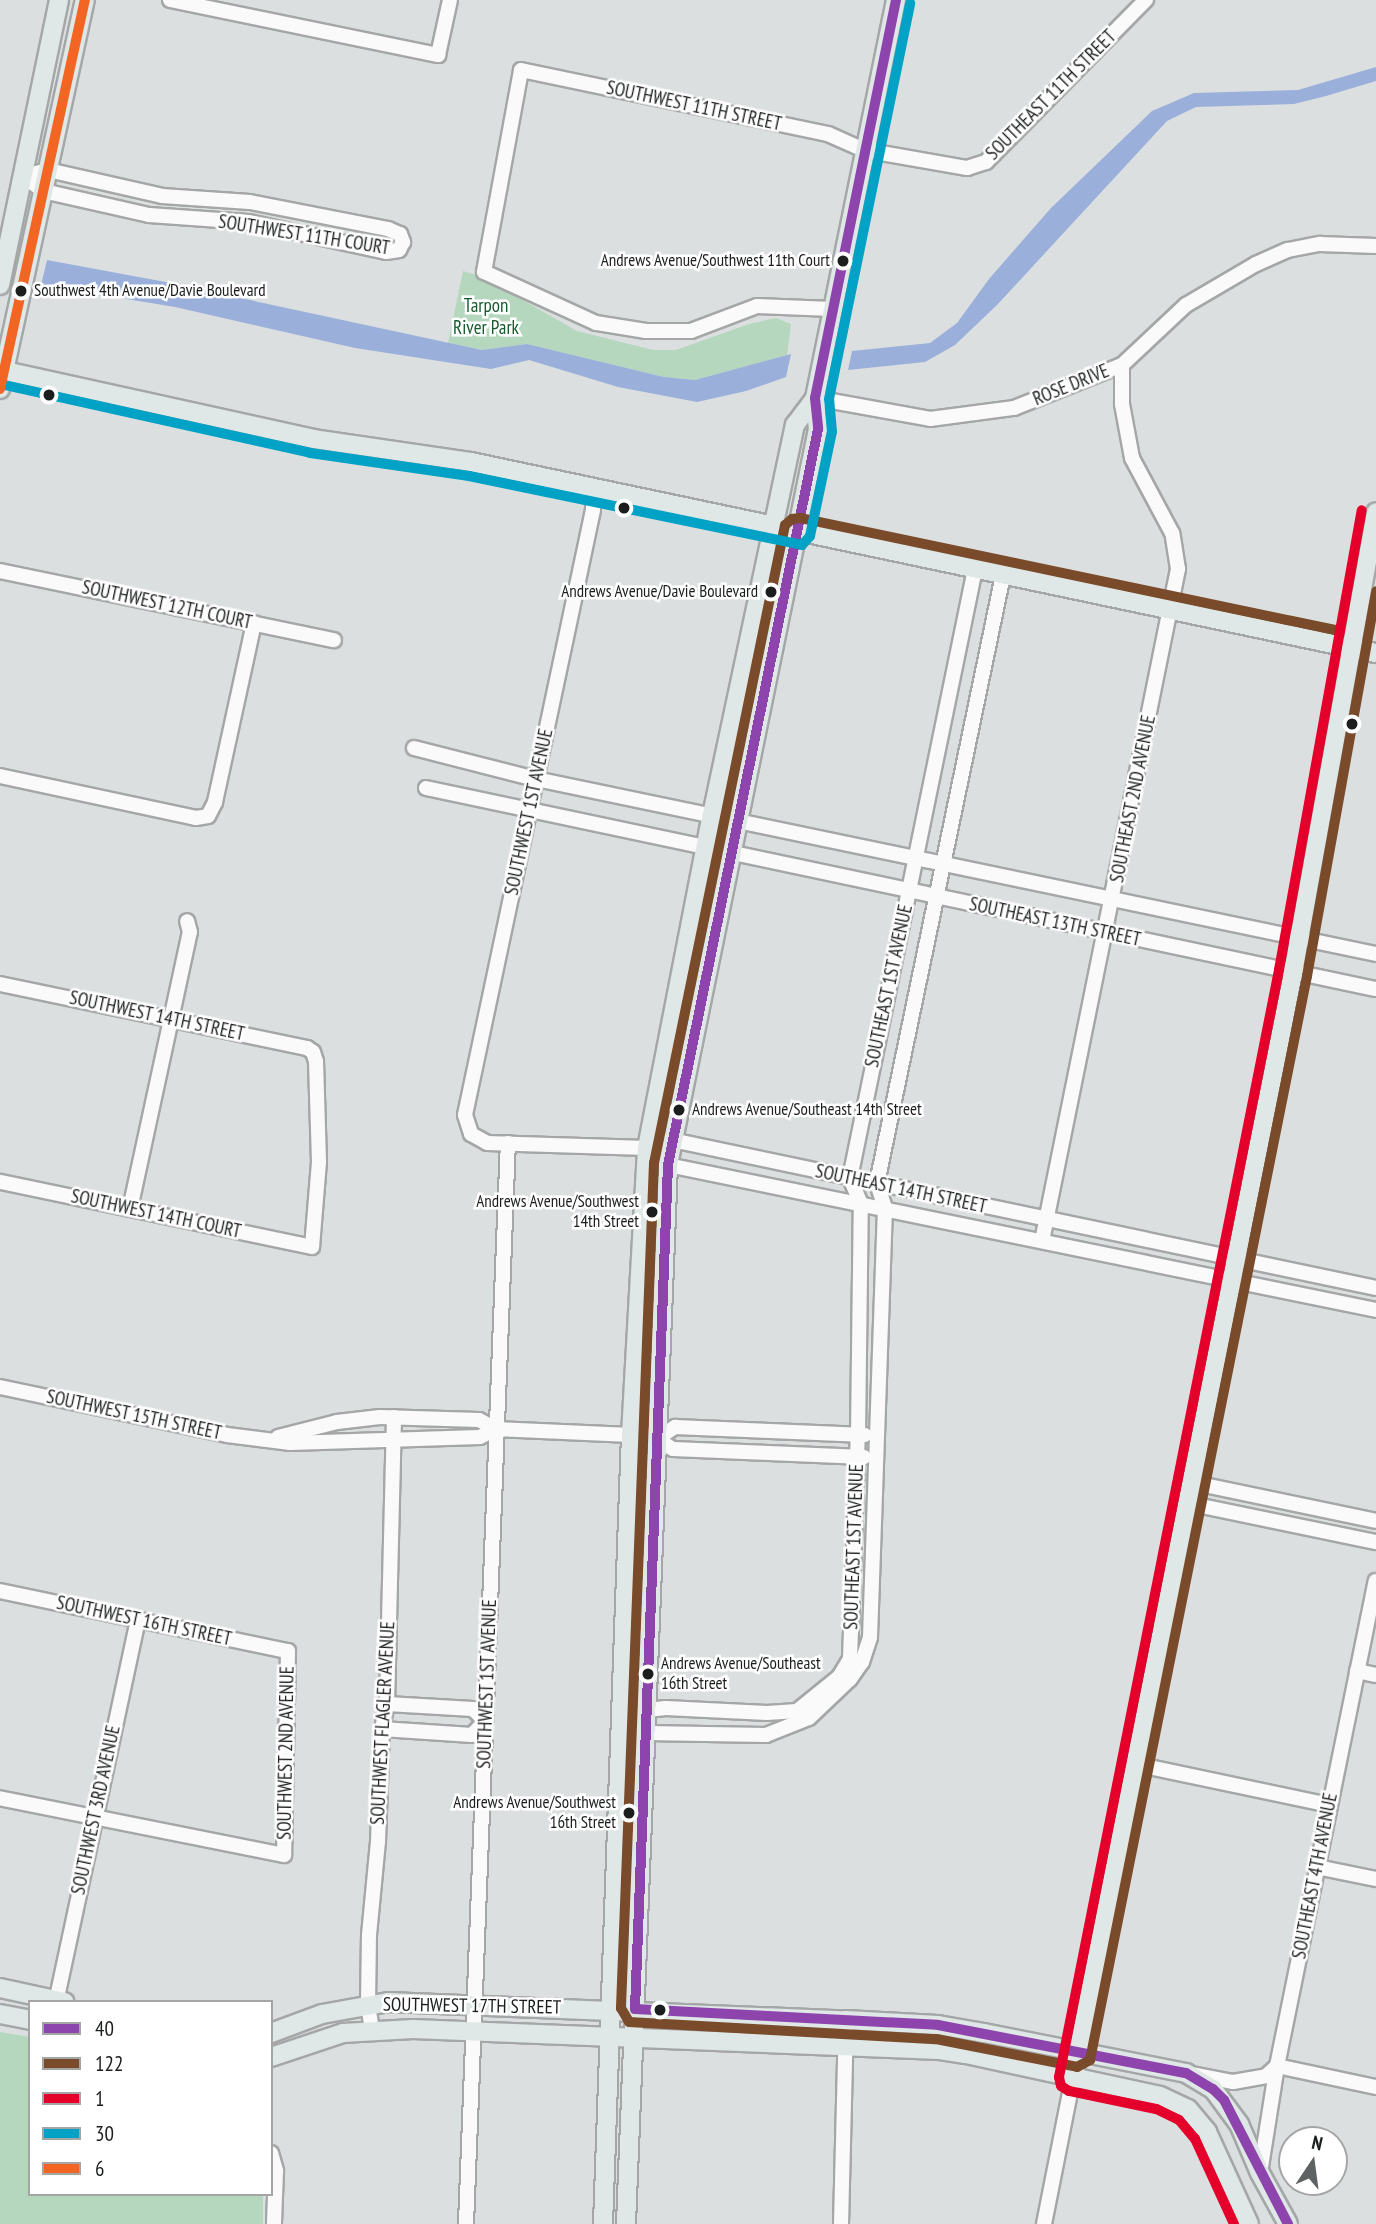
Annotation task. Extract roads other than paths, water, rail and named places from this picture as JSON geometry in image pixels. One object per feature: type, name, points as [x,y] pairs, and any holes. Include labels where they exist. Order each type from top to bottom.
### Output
[{"type":"main road","points":[[0,285],[60,0]]},
{"type":"main road","points":[[85,0],[2,377],[313,439],[471,462],[1376,653]]},
{"type":"main road","points":[[626,2224],[668,1165],[818,429],[815,398],[896,0]]},
{"type":"main road","points":[[604,2224],[631,1435],[647,1147],[712,815],[795,425],[815,398]]},
{"type":"main road","points":[[1073,2078],[1293,973],[1349,648],[1376,512]]},
{"type":"main road","points":[[0,1988],[54,2000]]},
{"type":"main road","name":"SOUTHWEST 17TH STREET","points":[[273,2032],[322,2014],[388,2002],[635,2009],[937,2025],[1186,2073]]},
{"type":"main road","points":[[0,2014],[28,2020]]},
{"type":"main road","name":"SOUTHWEST 17TH STREET","points":[[273,2056],[321,2038],[372,2030],[611,2036],[953,2052],[1160,2096],[1188,2109],[1208,2132],[1245,2220]]},
{"type":"main road","points":[[1186,2073],[1213,2089],[1224,2100],[1238,2124],[1259,2173],[1288,2224]]},
{"type":"street","points":[[170,0],[438,55],[450,0]]},
{"type":"street","name":"SOUTHEAST 11TH STREET","points":[[864,149],[967,168],[986,162],[1146,0]]},
{"type":"street","name":"SOUTHWEST 11TH STREET","points":[[832,309],[757,306],[691,331],[646,331],[596,323],[484,272],[522,71],[828,134],[864,149]]},
{"type":"street","name":"SOUTHWEST 11TH COURT","points":[[48,170],[162,197],[235,200],[388,229],[401,234],[403,242],[399,250],[386,252],[248,222],[149,215],[43,191],[23,176],[48,170]]},
{"type":"street","name":"ROSE DRIVE","points":[[815,398],[930,419],[984,415],[1014,408],[1122,365],[1186,305],[1256,264],[1288,250],[1320,244],[1376,246]]},
{"type":"street","name":"SOUTHEAST 2ND AVENUE","points":[[1042,1241],[1178,569],[1172,533],[1132,458],[1122,404],[1122,365]]},
{"type":"street","name":"SOUTHWEST 1ST AVENUE","points":[[466,2224],[508,1143],[487,1143],[471,1134],[465,1115],[593,510],[594,489]]},
{"type":"street","name":"SOUTHEAST 1ST AVENUE","points":[[856,1660],[861,1203],[850,1178],[975,569]]},
{"type":"street","name":"SOUTHWEST 12TH COURT","points":[[0,570],[334,640]]},
{"type":"street","name":"SOUTHEAST 1ST AVENUE","points":[[877,1183],[1003,575]]},
{"type":"street","points":[[0,776],[196,818],[208,816],[215,802],[254,623]]},
{"type":"street","name":"SOUTHEAST 13TH STREET","points":[[414,748],[536,779],[917,856],[1376,954]]},
{"type":"street","name":"SOUTHEAST 13TH STREET","points":[[426,788],[734,851],[1105,934],[1376,989]]},
{"type":"street","points":[[130,1209],[190,932],[187,921]]},
{"type":"street","name":"SOUTHWEST 14TH STREET","points":[[0,984],[170,1018],[307,1048],[313,1052],[316,1060],[319,1162],[312,1247]]},
{"type":"street","name":"SOUTHEAST 14TH STREET","points":[[647,1147],[672,1140],[1376,1288]]},
{"type":"street","points":[[508,1143],[647,1147]]},
{"type":"street","name":"SOUTHEAST 14TH STREET","points":[[647,1147],[668,1165],[1042,1241]]},
{"type":"street","name":"SOUTHWEST 14TH COURT","points":[[0,1182],[312,1247]]},
{"type":"street","points":[[877,1183],[885,1208]]},
{"type":"street","name":"SOUTHEAST 1ST AVENUE","points":[[856,1660],[870,1637],[885,1208]]},
{"type":"street","points":[[1042,1241],[1376,1310]]},
{"type":"street","points":[[859,1335],[879,1337]]},
{"type":"street","name":"SOUTHWEST 15TH STREET","points":[[0,1387],[228,1435],[270,1438],[290,1443],[480,1437],[496,1430],[631,1435],[657,1439],[673,1449],[758,1450],[876,1457]]},
{"type":"street","name":"SOUTHWEST 15TH STREET","points":[[270,1438],[345,1420],[394,1417],[479,1420],[496,1430]]},
{"type":"street","name":"SOUTHWEST FLAGLER AVENUE","points":[[372,2030],[368,2005],[369,1935],[378,1842],[382,1729],[387,1704],[394,1417]]},
{"type":"street","name":"SOUTHWEST 15TH STREET","points":[[657,1439],[674,1427],[877,1436]]},
{"type":"street","points":[[758,1429],[758,1450]]},
{"type":"street","points":[[1191,1482],[1376,1521]]},
{"type":"street","points":[[1186,1503],[1376,1542]]},
{"type":"street","name":"SOUTHEAST 4TH AVENUE","points":[[1259,2173],[1277,2066],[1376,1581]]},
{"type":"street","name":"SOUTHWEST 16TH STREET","points":[[0,1591],[288,1651]]},
{"type":"street","name":"SOUTHWEST 3RD AVENUE","points":[[59,2000],[93,1819],[138,1619]]},
{"type":"street","name":"SOUTHWEST 2ND AVENUE","points":[[93,1819],[284,1855],[288,1651]]},
{"type":"street","points":[[622,1727],[647,1710],[666,1708],[788,1713],[808,1703],[856,1660]]},
{"type":"street","points":[[622,1727],[646,1733],[747,1737],[781,1731],[809,1718],[850,1679],[856,1660]]},
{"type":"street","points":[[1357,1671],[1376,1675]]},
{"type":"street","points":[[382,1729],[472,1735],[485,1721],[473,1709],[387,1704]]},
{"type":"street","points":[[1135,1764],[1330,1805]]},
{"type":"street","points":[[0,1798],[93,1819]]},
{"type":"street","points":[[1317,1867],[1376,1879]]},
{"type":"street","points":[[841,2224],[846,2020]]},
{"type":"street","points":[[1186,2073],[1233,2082],[1266,2076],[1277,2066],[1376,2087]]},
{"type":"street","points":[[1044,2224],[1073,2078]]},
{"type":"street","points":[[273,2160],[276,2171],[274,2224]]},
{"type":"water","points":[[1376,67],[1376,81],[1326,96],[1294,104],[1196,107],[1167,121],[997,305],[955,345],[925,362],[848,370],[852,351],[930,343],[957,323],[989,279],[1051,208],[1152,111],[1194,93],[1298,90]]},
{"type":"water","points":[[47,260],[171,283],[482,350],[527,344],[664,377],[695,380],[791,354],[786,377],[746,391],[697,402],[618,387],[529,360],[491,369],[355,348],[175,307],[41,285]]},
{"type":"place","name":"Andrews Avenue/Southwest 11th Court","points":[[843,261]]},
{"type":"place","name":"Southwest 4th Avenue/Davie Boulevard","points":[[21,291]]},
{"type":"place","name":"Andrews Avenue/Davie Boulevard","points":[[771,592]]},
{"type":"place","name":"Andrews Avenue/Southeast 14th Street","points":[[679,1110]]},
{"type":"place","name":"Andrews Avenue/Southwest 14th Street","points":[[652,1212]]},
{"type":"place","name":"Andrews Avenue/Southeast 16th Street","points":[[648,1674]]},
{"type":"place","name":"Andrews Avenue/Southwest 16th Street","points":[[629,1813]]},
{"type":"park label","name":"Tarpon River Park","points":[[486,317]]}]
